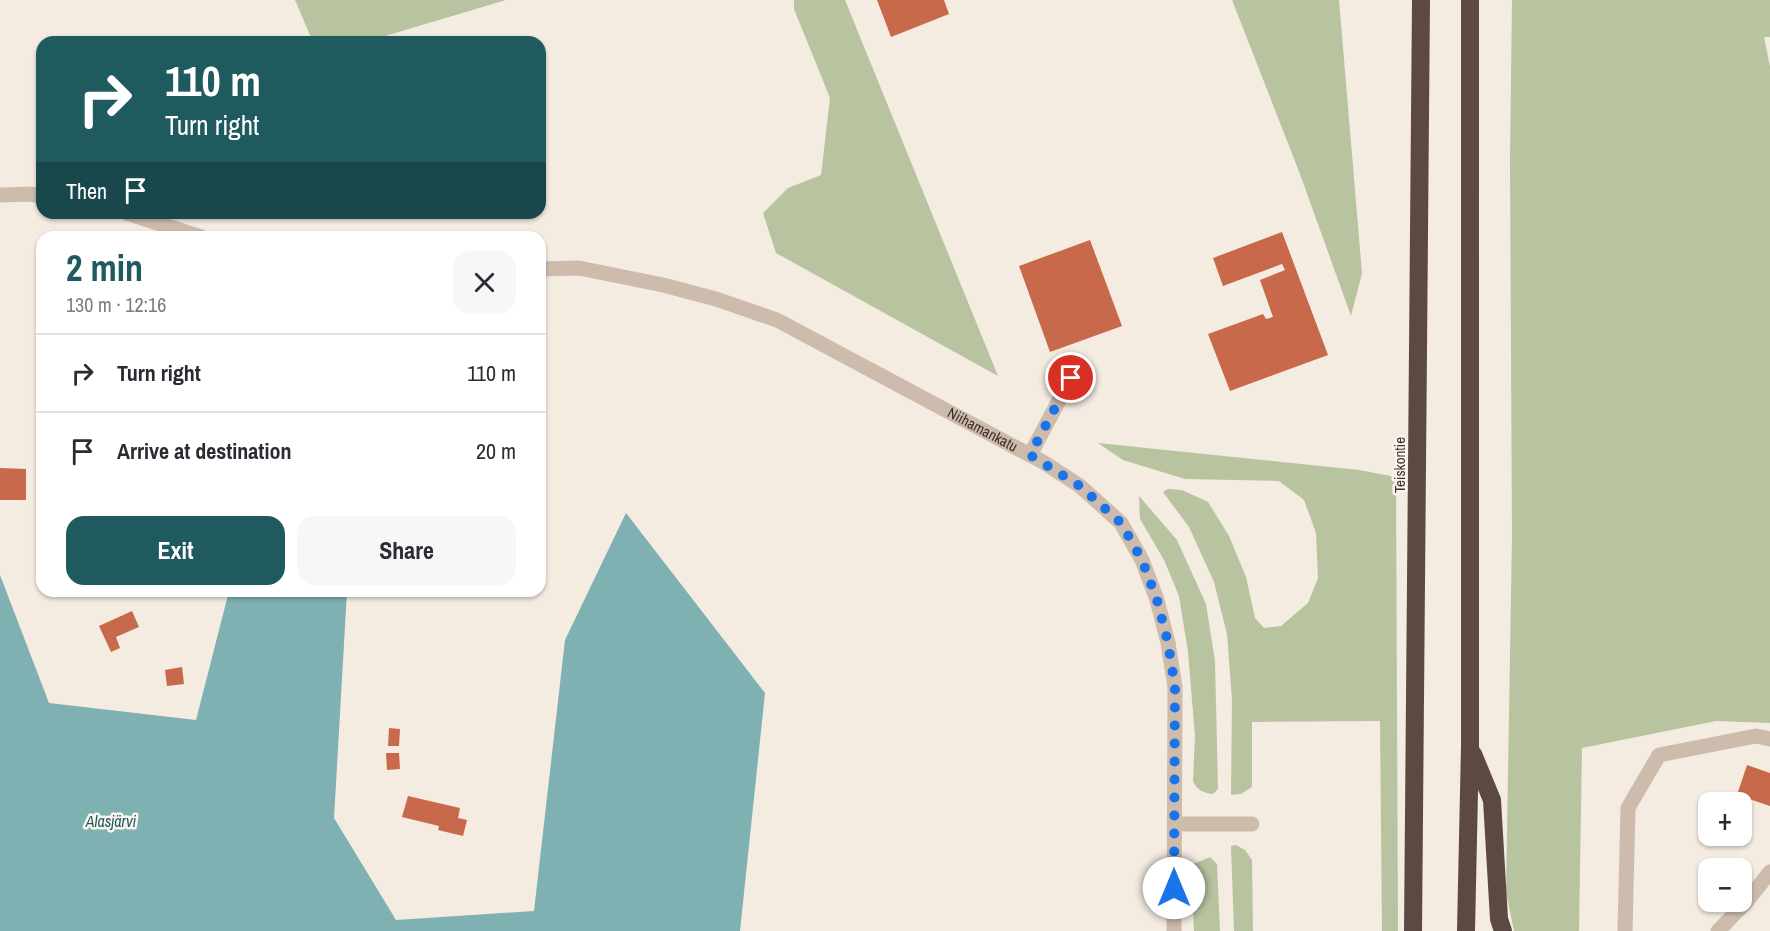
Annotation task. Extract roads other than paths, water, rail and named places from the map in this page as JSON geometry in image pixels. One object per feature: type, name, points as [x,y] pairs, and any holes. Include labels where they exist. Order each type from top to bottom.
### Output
[{"type":"highway","name":"Teiskontie","points":[[1413,931],[1421,0]]},
{"type":"highway","points":[[1466,931],[1470,746],[1470,0]]},
{"type":"highway","points":[[1470,746],[1492,800],[1499,919],[1503,931]]},
{"type":"street","points":[[0,195],[36,195]]},
{"type":"street","points":[[146,219],[182,231]]},
{"type":"street","name":"Niihamankatu","points":[[546,268],[579,268],[663,285],[716,299],[777,320],[1030,455],[1080,486],[1121,523],[1142,560],[1157,600],[1168,643],[1175,687],[1173,931]]},
{"type":"street","points":[[1030,455],[1071,378]]},
{"type":"street","points":[[1625,931],[1628,808],[1659,755],[1756,736],[1770,739]]},
{"type":"street","points":[[1174,824],[1252,824]]},
{"type":"street","points":[[1718,931],[1747,901],[1770,872]]},
{"type":"water","name":"Alasjärvi","points":[[626,513],[765,693],[740,931],[0,931],[0,575],[49,703],[196,720],[227,597],[347,597],[334,818],[396,920],[534,911],[565,640]]}]
